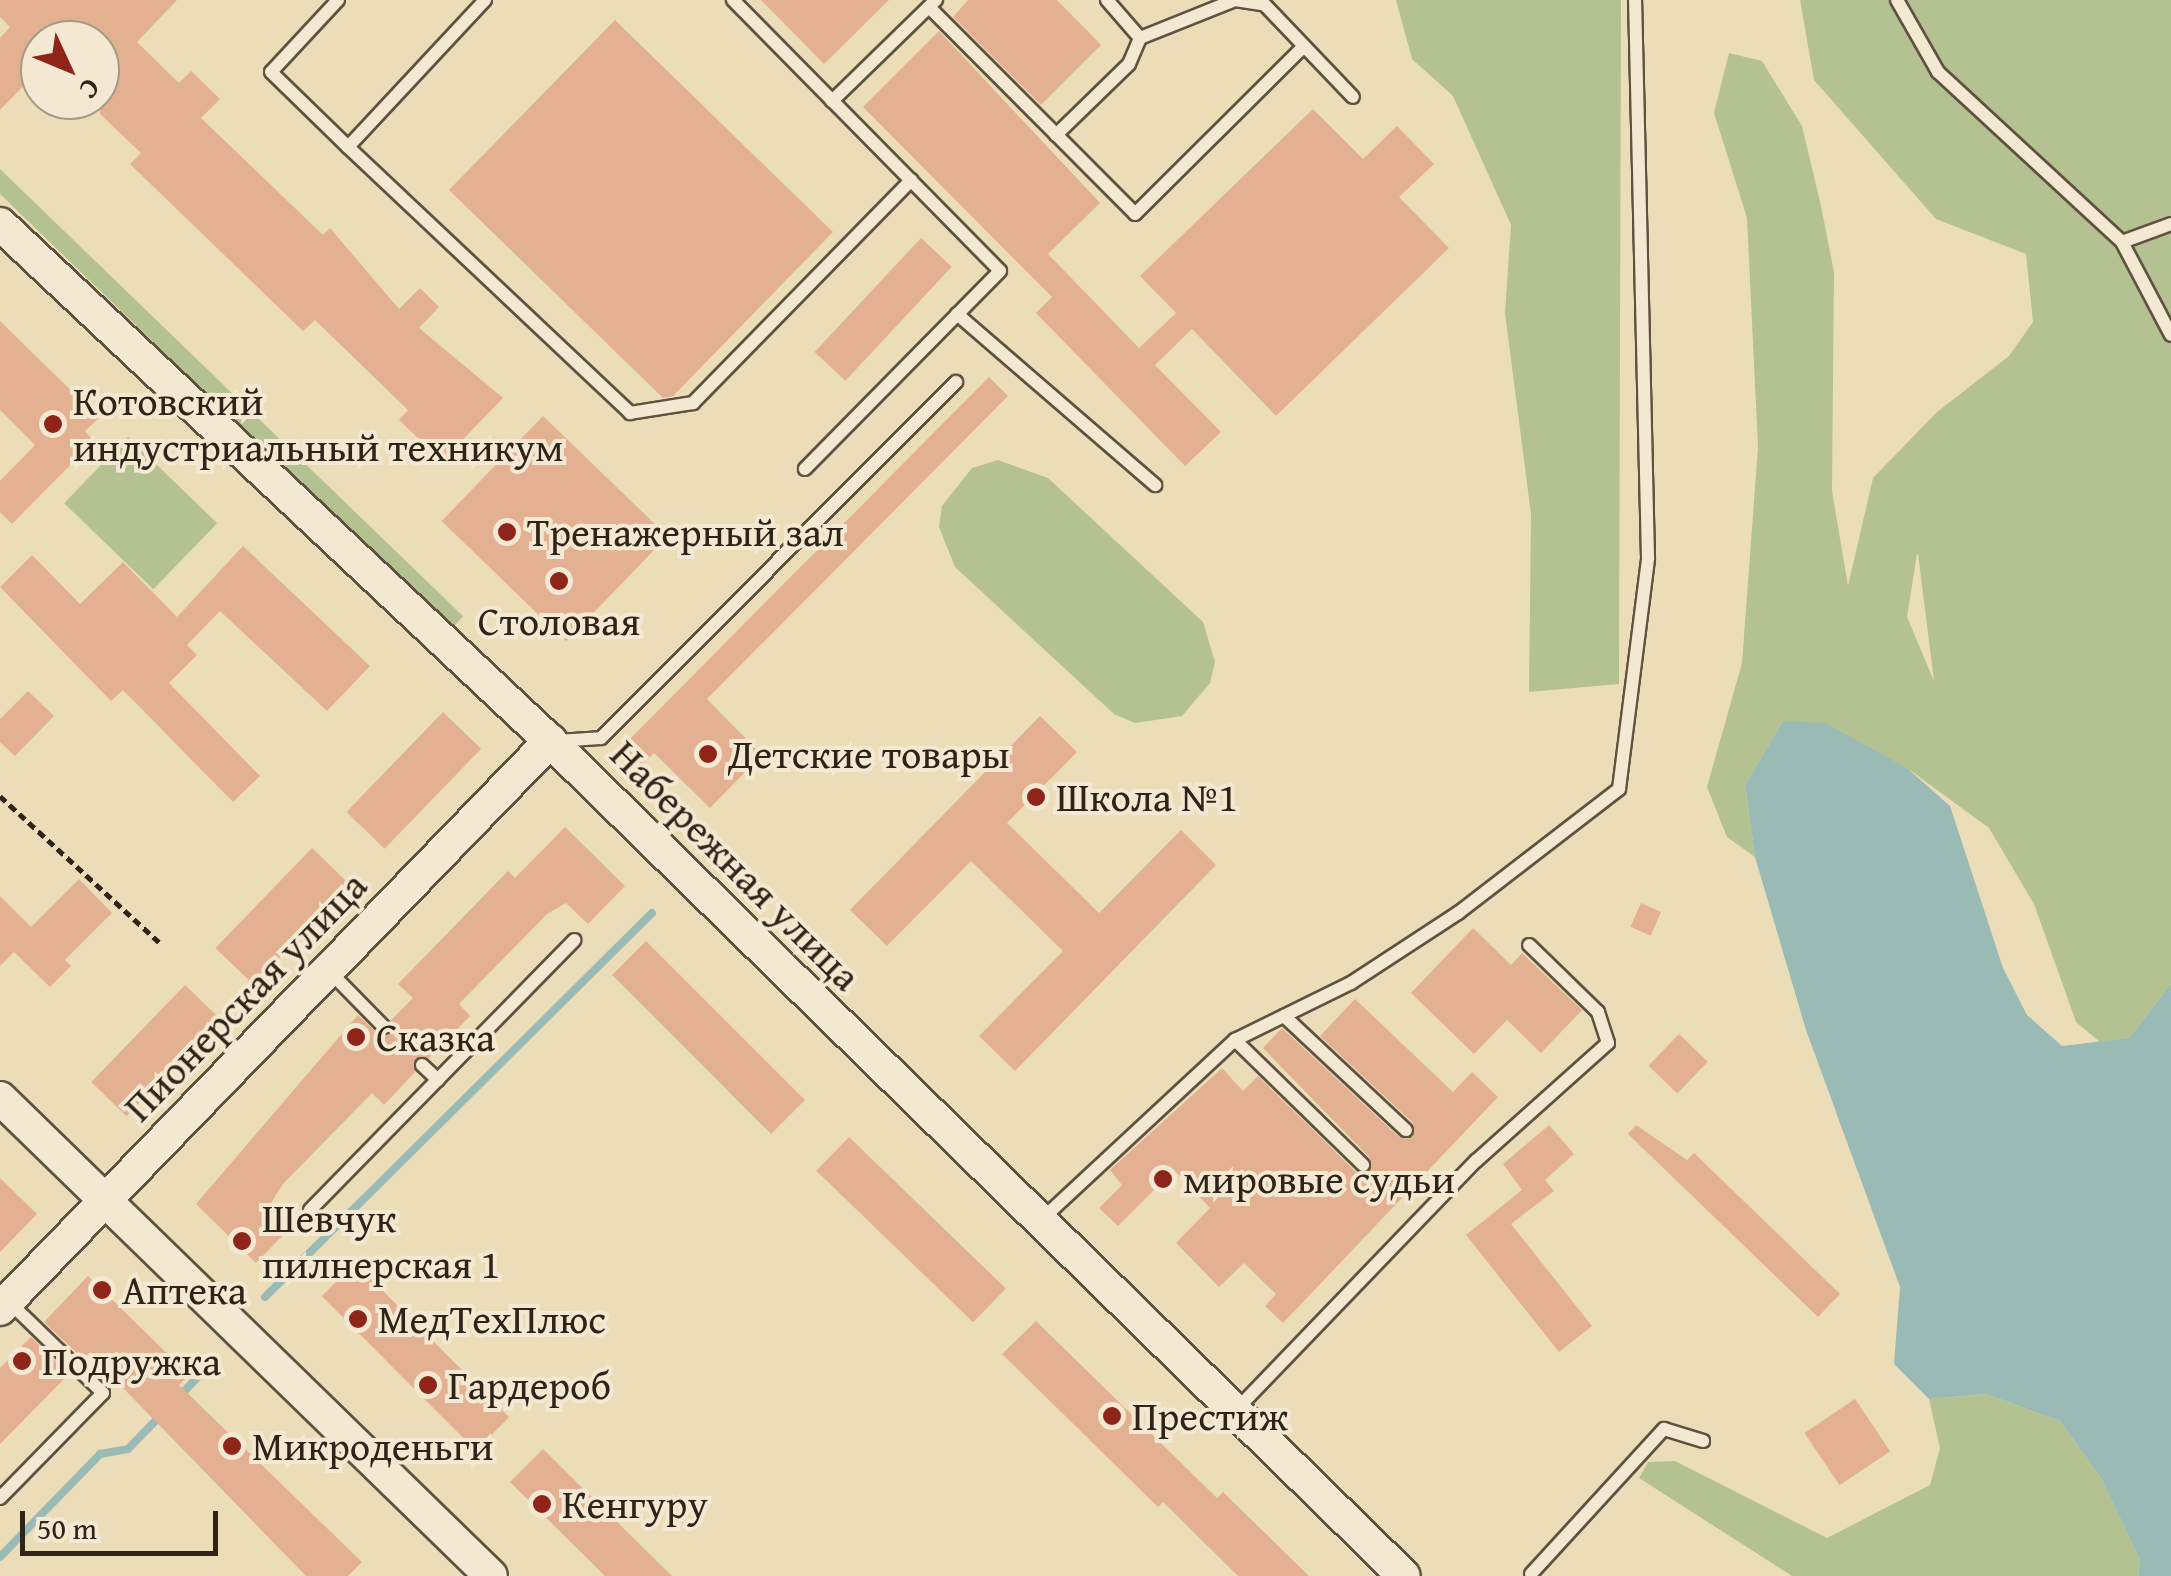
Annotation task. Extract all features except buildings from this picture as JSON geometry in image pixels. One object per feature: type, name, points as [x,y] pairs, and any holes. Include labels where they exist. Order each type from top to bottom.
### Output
[{"type":"street","name":"Набережная улица","points":[[0,224],[550,741],[1404,1576]]},
{"type":"street","name":"Пионерская улица","points":[[4,1305],[550,741]]},
{"type":"street","points":[[0,1098],[491,1576]]},
{"type":"lane","points":[[338,0],[270,72],[630,414],[693,403],[911,180]]},
{"type":"lane","points":[[348,147],[485,0]]},
{"type":"lane","points":[[733,0],[1000,271],[805,469]]},
{"type":"lane","points":[[1107,0],[1140,38]]},
{"type":"lane","points":[[1056,135],[1128,64],[1140,38],[1235,0],[1265,5],[1353,97]]},
{"type":"lane","points":[[1039,1223],[1234,1040],[1284,1016],[1458,913],[1619,788],[1648,558],[1635,0]]},
{"type":"lane","points":[[1897,0],[1938,72],[2122,242],[2171,336]]},
{"type":"lane","points":[[832,101],[932,4],[1135,214],[1304,46]]},
{"type":"lane","points":[[2122,242],[2171,224]]},
{"type":"lane","points":[[957,314],[1155,485]]},
{"type":"lane","points":[[550,741],[600,738],[956,382]]},
{"type":"lane","points":[[310,1210],[574,940]]},
{"type":"lane","points":[[1234,1412],[1476,1161],[1608,1043],[1598,1012],[1529,945]]},
{"type":"lane","points":[[328,970],[384,1027]]},
{"type":"lane","points":[[1284,1016],[1406,1130]]},
{"type":"lane","points":[[1234,1040],[1362,1165]]},
{"type":"lane","points":[[422,1065],[438,1080]]},
{"type":"lane","points":[[0,1498],[103,1392],[4,1305]]},
{"type":"lane","points":[[1533,1575],[1664,1429],[1704,1442]]},
{"type":"path","points":[[0,796],[159,942]]},
{"type":"green space","points":[[1396,0],[1621,0],[1619,684],[1529,692],[1531,514],[1505,313],[1511,225],[1453,96],[1412,59]]},
{"type":"green space","points":[[1800,0],[2171,0],[2171,984],[2129,1038],[2100,1042],[2076,1022],[2034,904],[1989,828],[1907,768],[1783,721],[1745,785],[1755,857],[1727,837],[1707,787],[1742,663],[1758,447],[1747,218],[1714,113],[1729,53],[1762,61],[1802,126],[1821,206],[1834,272],[1832,491],[1848,586],[1873,478],[1937,412],[2009,356],[2033,322],[2026,254],[1936,219],[1814,80]],"holes":[[[1918,554],[1934,681],[1907,617]]]},
{"type":"green space","points":[[0,169],[463,616],[451,629],[0,194]]},
{"type":"green space","points":[[128,437],[217,523],[153,589],[64,503]]},
{"type":"green space","points":[[998,460],[1048,478],[1203,622],[1215,662],[1210,683],[1182,716],[1135,723],[1114,714],[955,567],[939,527],[942,506],[972,468]]},
{"type":"green space","points":[[1986,1394],[2060,1421],[2101,1478],[2140,1560],[2138,1576],[1792,1576],[1639,1478],[1648,1462],[1675,1461],[1827,1538],[1930,1485],[1940,1448],[1929,1399]]},
{"type":"water","points":[[1783,721],[1825,723],[1907,768],[1950,806],[2003,968],[2027,1015],[2062,1046],[2129,1038],[2171,984],[2171,1576],[2138,1576],[2140,1560],[2101,1478],[2060,1421],[1986,1394],[1929,1399],[1894,1364],[1900,1287],[1806,1030],[1755,857],[1745,785]]},
{"type":"waterway","points":[[265,1297],[652,913]]},
{"type":"waterway","points":[[179,1397],[208,1366]]},
{"type":"waterway","points":[[0,1557],[100,1454],[128,1449],[162,1414]]},
{"type":"place","name":"Котовский индустриальный техникум","points":[[53,424]]},
{"type":"place","name":"Тренажерный зал","points":[[507,532]]},
{"type":"place","name":"Столовая","points":[[559,581]]},
{"type":"place","name":"Детские товары","points":[[708,754]]},
{"type":"place","name":"Школа №1","points":[[1036,797]]},
{"type":"place","name":"Сказка","points":[[356,1037]]},
{"type":"place","name":"мировые судьи","points":[[1163,1179]]},
{"type":"place","name":"Шевчук пилнерская 1","points":[[242,1241]]},
{"type":"place","name":"Аптека","points":[[102,1290]]},
{"type":"place","name":"МедТехПлюс","points":[[358,1319]]},
{"type":"place","name":"Подружка","points":[[22,1361]]},
{"type":"place","name":"Гардероб","points":[[428,1385]]},
{"type":"place","name":"Престиж","points":[[1112,1416]]},
{"type":"place","name":"Микроденьги","points":[[232,1446]]},
{"type":"place","name":"Кенгуру","points":[[542,1504]]}]
